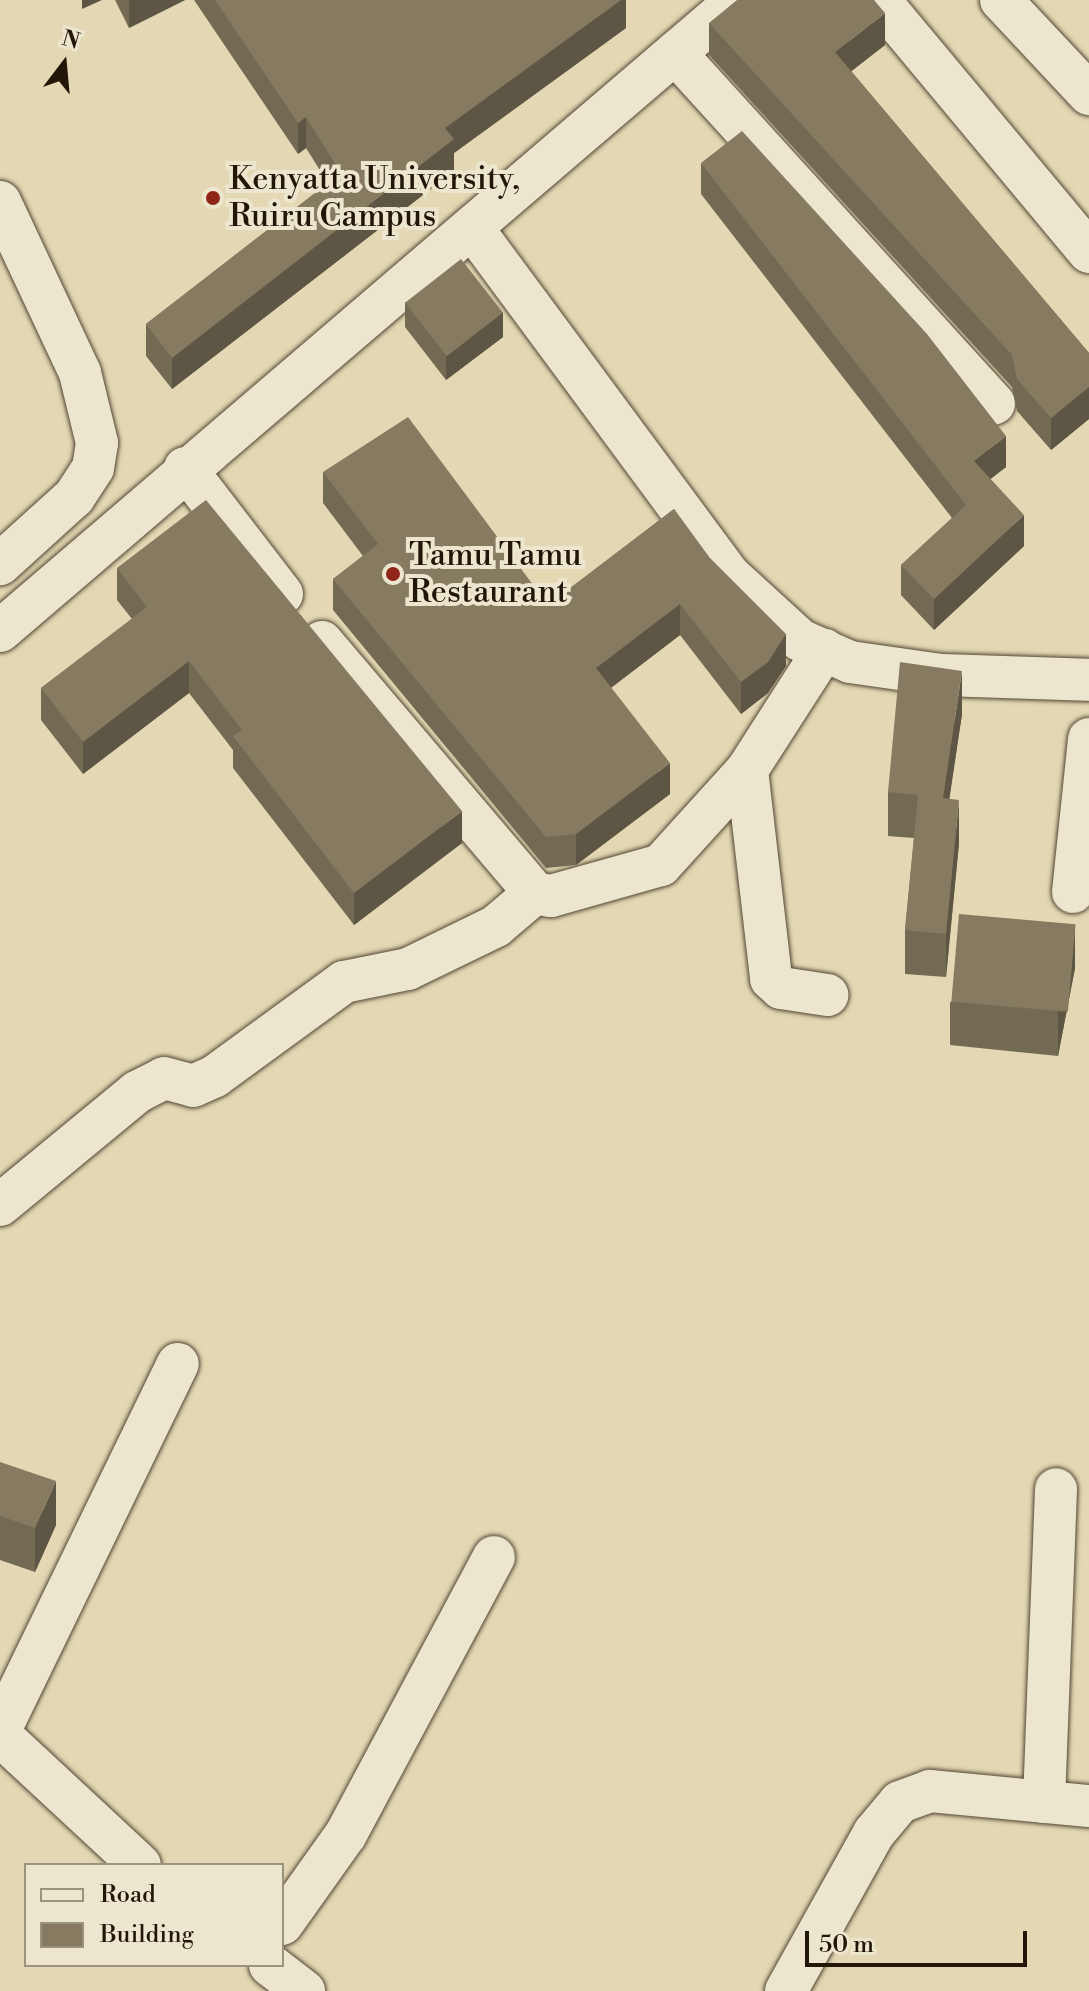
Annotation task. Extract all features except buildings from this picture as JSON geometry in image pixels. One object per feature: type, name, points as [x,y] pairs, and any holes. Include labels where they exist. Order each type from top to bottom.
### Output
[{"type":"street","points":[[0,631],[185,468],[473,229],[737,0]]},
{"type":"street","points":[[879,0],[1089,252]]},
{"type":"street","points":[[1001,0],[1089,94]]},
{"type":"street","points":[[675,53],[994,403]]},
{"type":"street","points":[[0,202],[80,373],[97,443],[93,468],[74,497],[0,564]]},
{"type":"street","points":[[473,229],[729,575],[800,640],[850,662],[941,675],[1089,680]]},
{"type":"street","points":[[185,468],[535,893]]},
{"type":"street","points":[[0,1205],[137,1092],[164,1078],[193,1086],[215,1076],[344,982],[408,969],[496,926],[535,893],[595,888],[661,865],[747,770],[824,650]]},
{"type":"street","points":[[1073,892],[1089,739]]},
{"type":"street","points":[[747,770],[771,979],[781,988],[827,995]]},
{"type":"street","points":[[138,1863],[0,1733],[178,1364]]},
{"type":"street","points":[[1044,1802],[1056,1489]]},
{"type":"street","points":[[284,1921],[346,1834],[494,1557]]},
{"type":"street","points":[[786,1991],[874,1833],[900,1802],[930,1791],[1089,1806]]},
{"type":"street","points":[[273,1967],[304,1991]]},
{"type":"place","name":"Kenyatta University, Ruiru Campus","points":[[213,198]]},
{"type":"place","name":"Tamu Tamu Restaurant","points":[[393,574]]}]
